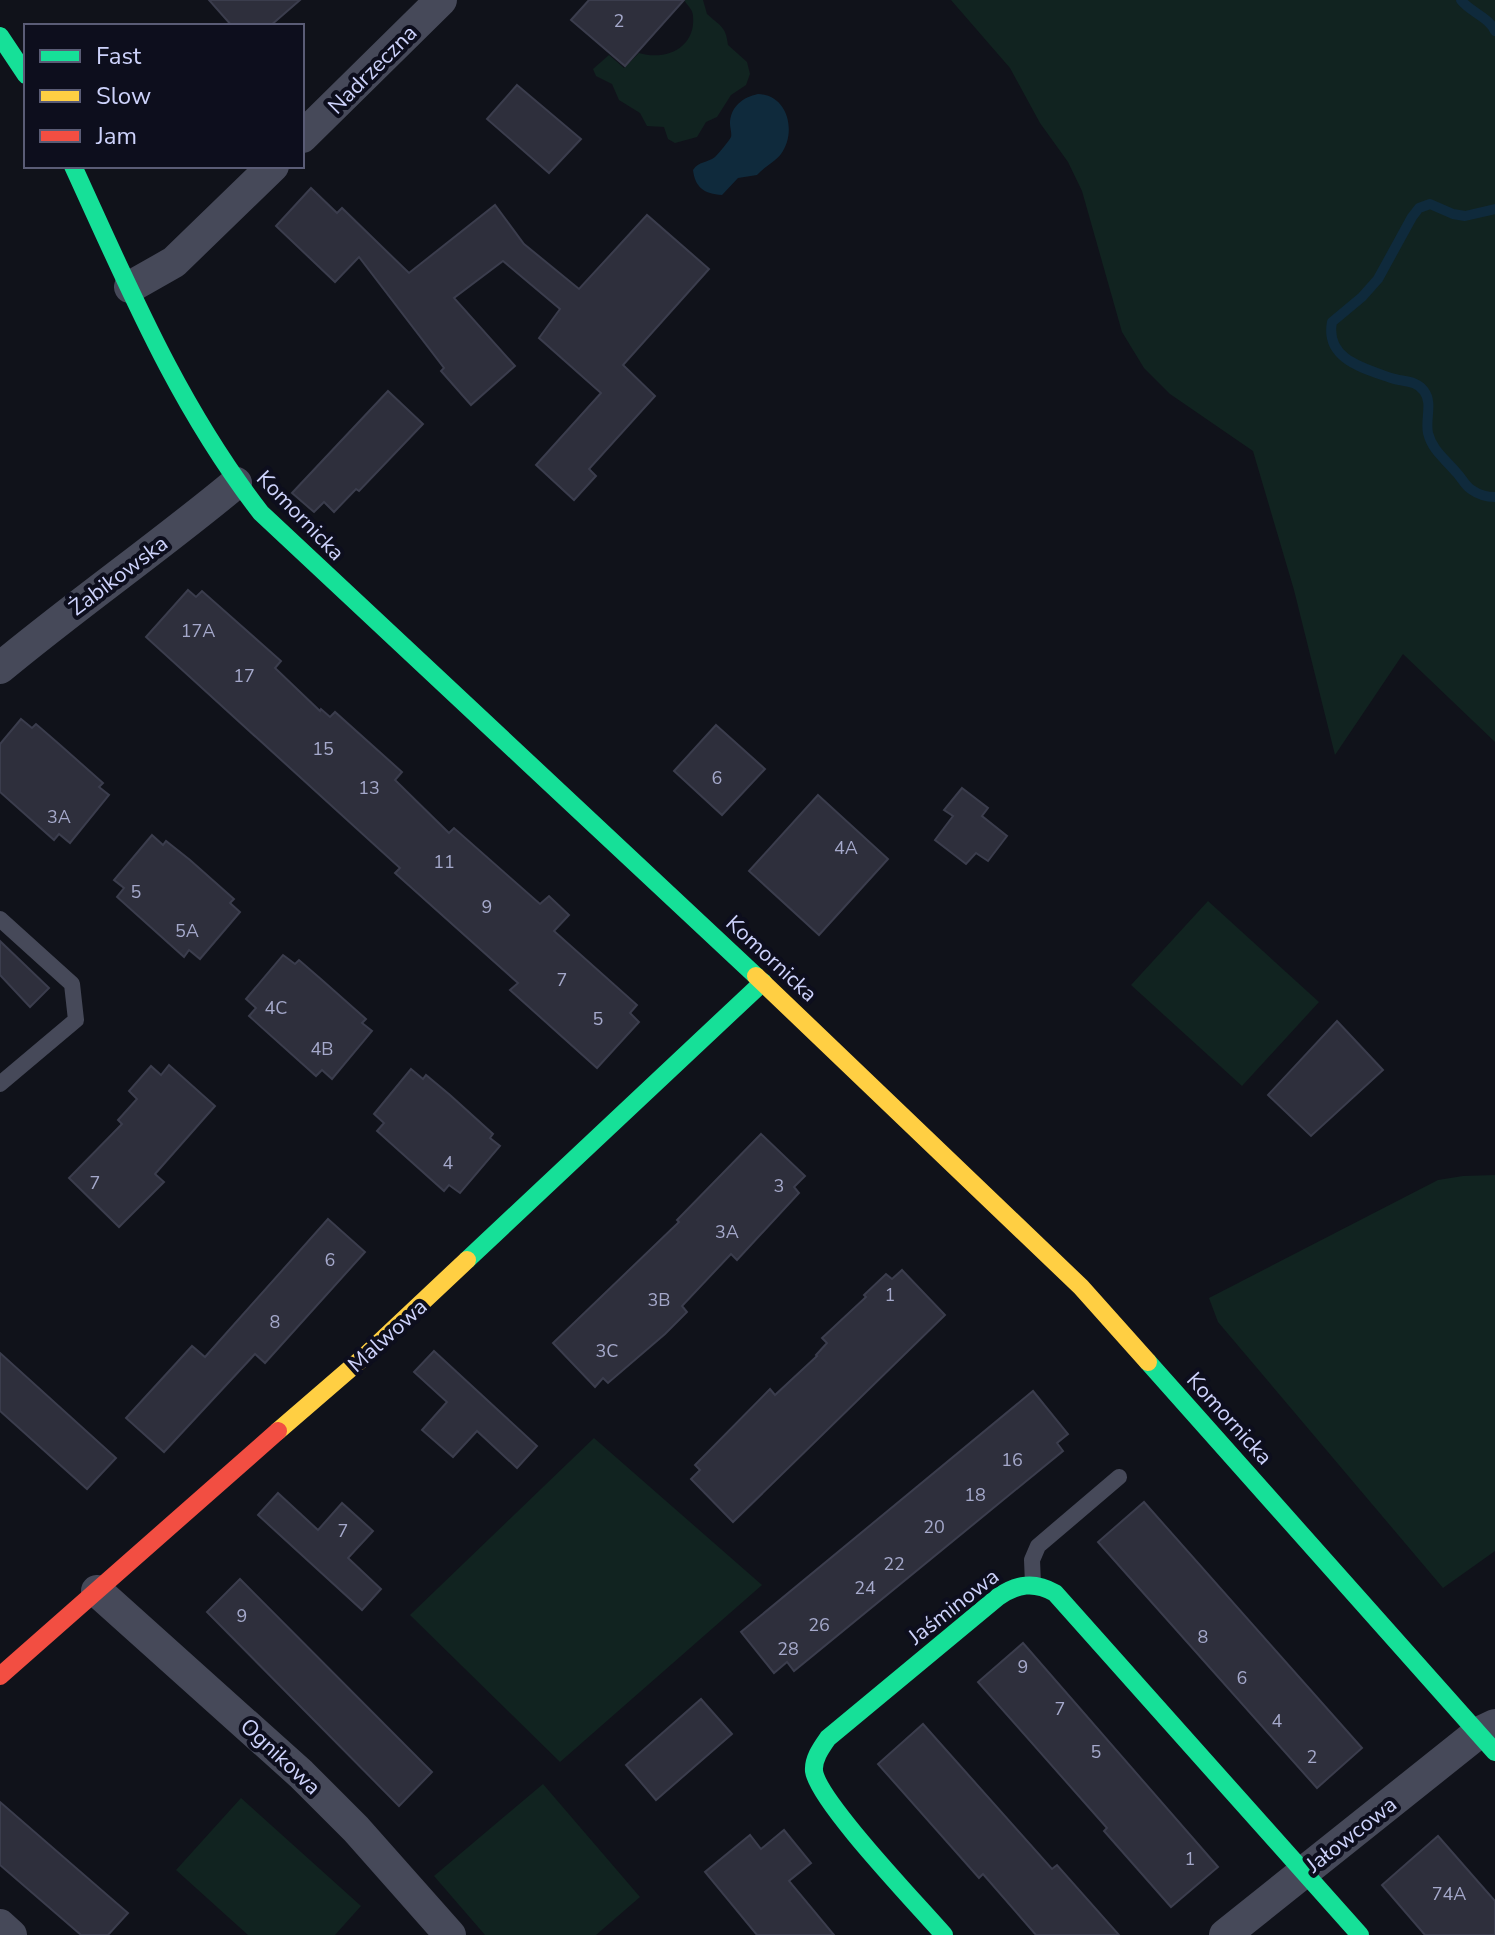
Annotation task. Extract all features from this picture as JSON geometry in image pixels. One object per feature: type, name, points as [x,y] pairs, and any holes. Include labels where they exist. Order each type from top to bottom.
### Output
[{"type":"street","name":"Nadrzeczna","points":[[304,135],[441,0]]},
{"type":"street","points":[[0,36],[24,72]]},
{"type":"street","name":"Komornicka","points":[[74,168],[187,408],[236,483],[261,513],[763,982],[1081,1287],[1489,1737]]},
{"type":"street","points":[[130,287],[174,262],[271,168]]},
{"type":"street","name":"Żabikowska","points":[[0,668],[236,483]]},
{"type":"street","name":"Malwowa","points":[[0,1676],[411,1314],[763,982]]},
{"type":"street","name":"Jaśminowa","points":[[944,1935],[831,1805],[813,1773],[814,1760],[828,1738],[998,1597],[1022,1584],[1047,1587],[1055,1593],[1360,1935]]},
{"type":"street","name":"Ognikowa","points":[[97,1591],[275,1749],[403,1881],[450,1935]]},
{"type":"street","name":"Jałowcowa","points":[[1225,1935],[1305,1871],[1489,1737]]},
{"type":"street","points":[[0,1925],[11,1935]]},
{"type":"lane","points":[[0,919],[72,984],[76,1020],[0,1084]]},
{"type":"lane","points":[[1033,1584],[1032,1560],[1038,1546],[1119,1477]]},
{"type":"green space","points":[[684,0],[703,0],[707,14],[724,30],[728,45],[747,62],[750,74],[746,85],[731,95],[717,117],[706,122],[697,137],[675,143],[668,139],[664,127],[647,126],[640,113],[619,100],[612,84],[596,76],[593,69],[609,55],[624,68],[639,53],[659,55],[677,50],[690,36],[693,27],[693,13]]},
{"type":"green space","points":[[951,0],[1495,0],[1495,742],[1403,654],[1335,755],[1294,590],[1253,451],[1170,394],[1144,368],[1122,332],[1082,191],[1068,162],[1040,123],[1010,68]]},
{"type":"green space","points":[[1208,901],[1319,1002],[1242,1086],[1131,985]]},
{"type":"green space","points":[[1495,1175],[1495,1551],[1443,1588],[1218,1322],[1209,1298],[1438,1180]]},
{"type":"green space","points":[[594,1438],[762,1585],[560,1762],[410,1615]]},
{"type":"green space","points":[[543,1784],[640,1897],[596,1935],[485,1935],[434,1876]]},
{"type":"green space","points":[[241,1798],[361,1906],[335,1935],[248,1935],[176,1870]]},
{"type":"water","points":[[758,94],[768,96],[783,108],[789,126],[786,145],[779,157],[757,175],[738,178],[722,195],[705,191],[698,185],[693,170],[715,157],[730,139],[732,113],[738,104]]},
{"type":"building","points":[[209,0],[300,0],[272,24],[230,24]]},
{"type":"building","points":[[589,0],[684,0],[625,66],[571,20]]},
{"type":"building","points":[[517,85],[581,139],[549,173],[487,119]]},
{"type":"building","points":[[311,188],[337,213],[342,208],[409,273],[495,205],[524,244],[579,289],[647,215],[709,269],[623,365],[655,396],[589,469],[596,476],[574,500],[536,465],[601,393],[539,338],[560,309],[503,261],[454,298],[515,366],[471,405],[441,371],[444,368],[359,257],[335,282],[276,226]]},
{"type":"building","points":[[388,391],[423,424],[359,491],[356,489],[334,512],[324,502],[314,512],[292,493]]},
{"type":"building","points":[[188,590],[196,597],[202,591],[281,661],[275,668],[320,711],[330,717],[335,712],[402,772],[395,780],[449,833],[454,828],[540,904],[549,896],[569,915],[554,931],[637,1005],[630,1013],[639,1022],[597,1068],[510,990],[518,983],[395,873],[400,868],[146,637]]},
{"type":"building","points":[[21,719],[32,728],[36,724],[103,783],[99,787],[109,795],[70,843],[59,834],[54,840],[0,792],[0,744]]},
{"type":"building","points":[[716,725],[765,769],[722,815],[674,771]]},
{"type":"building","points":[[962,788],[988,808],[982,816],[1007,836],[988,861],[976,853],[966,864],[935,840],[953,816],[944,810]]},
{"type":"building","points":[[818,795],[888,859],[819,935],[749,871]]},
{"type":"building","points":[[152,835],[163,845],[166,841],[190,860],[234,899],[230,903],[240,912],[200,959],[189,950],[184,957],[117,897],[124,888],[114,880]]},
{"type":"building","points":[[0,941],[49,988],[30,1007],[0,975]]},
{"type":"building","points":[[283,955],[295,964],[299,960],[366,1019],[362,1023],[372,1031],[332,1079],[322,1070],[316,1076],[249,1016],[256,1008],[246,999]]},
{"type":"building","points":[[1337,1021],[1383,1070],[1311,1136],[1268,1095]]},
{"type":"building","points":[[169,1065],[215,1106],[155,1174],[164,1182],[119,1227],[69,1178],[122,1124],[118,1120],[137,1099],[129,1091],[151,1066],[161,1075]]},
{"type":"building","points":[[411,1069],[423,1079],[426,1075],[450,1095],[493,1134],[490,1138],[500,1146],[460,1193],[449,1185],[444,1191],[377,1131],[384,1123],[374,1114]]},
{"type":"building","points":[[761,1134],[805,1176],[794,1187],[799,1193],[737,1260],[731,1254],[682,1306],[687,1312],[665,1334],[608,1383],[603,1378],[595,1387],[553,1343],[679,1222],[677,1220]]},
{"type":"building","points":[[328,1219],[365,1252],[265,1363],[255,1354],[164,1452],[126,1418],[192,1346],[205,1357]]},
{"type":"building","points":[[902,1270],[945,1315],[733,1522],[691,1479],[700,1470],[695,1465],[770,1389],[775,1395],[817,1356],[827,1343],[822,1338],[886,1274],[892,1279]]},
{"type":"building","points":[[434,1351],[537,1446],[517,1468],[477,1431],[453,1457],[422,1430],[447,1402],[414,1372]]},
{"type":"building","points":[[0,1353],[116,1458],[87,1489],[0,1411]]},
{"type":"building","points":[[1033,1391],[1068,1434],[1057,1443],[1063,1451],[794,1671],[787,1662],[774,1673],[741,1632]]},
{"type":"building","points":[[278,1493],[318,1530],[342,1503],[373,1531],[348,1558],[381,1589],[362,1610],[258,1515]]},
{"type":"building","points":[[1144,1502],[1362,1748],[1317,1788],[1098,1542]]},
{"type":"building","points":[[240,1579],[432,1772],[399,1806],[207,1612]]},
{"type":"building","points":[[1023,1643],[1218,1867],[1171,1907],[1104,1831],[1107,1828],[978,1682]]},
{"type":"building","points":[[701,1699],[732,1734],[656,1800],[626,1765]]},
{"type":"building","points":[[923,1724],[1052,1869],[1057,1865],[1119,1935],[1036,1935],[983,1874],[979,1878],[878,1764]]},
{"type":"building","points":[[0,1802],[128,1913],[108,1935],[81,1935],[0,1865]]},
{"type":"building","points":[[784,1830],[811,1863],[789,1881],[834,1935],[757,1935],[705,1872],[750,1835],[761,1849]]},
{"type":"building","points":[[1438,1836],[1495,1901],[1495,1935],[1425,1935],[1382,1885]]},
{"type":"waterway","points":[[1461,0],[1495,31]]},
{"type":"waterway","points":[[1495,209],[1465,216],[1430,204],[1419,208],[1378,279],[1332,322],[1331,335],[1340,353],[1358,366],[1421,387],[1428,401],[1428,433],[1436,449],[1470,488],[1495,497]]},
{"type":"traffic: fast","points":[[0,36],[24,72]]},
{"type":"traffic: fast","points":[[74,168],[135,301],[180,388],[204,431],[261,513],[756,976]]},
{"type":"traffic: fast","points":[[467,1260],[763,982]]},
{"type":"traffic: fast","points":[[1148,1362],[1495,1752]]},
{"type":"traffic: fast","points":[[944,1935],[832,1805],[814,1771],[815,1762],[828,1738],[998,1597],[1012,1589],[1033,1586],[1055,1593],[1360,1935]]},
{"type":"traffic: slow","points":[[756,976],[1081,1287],[1148,1362]]},
{"type":"traffic: slow","points":[[278,1431],[366,1355],[467,1260]]},
{"type":"traffic: jam","points":[[0,1676],[278,1431]]}]
